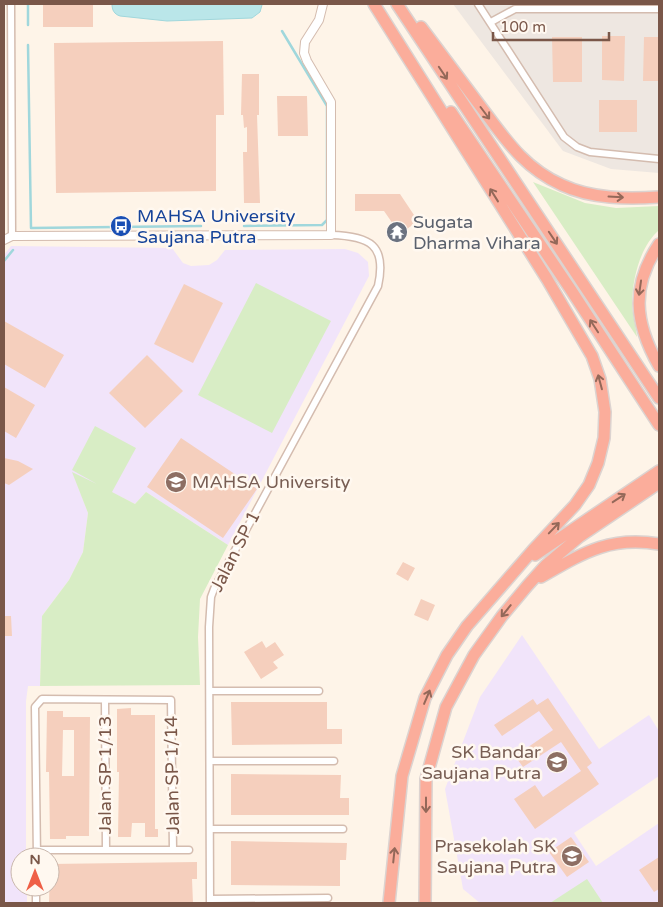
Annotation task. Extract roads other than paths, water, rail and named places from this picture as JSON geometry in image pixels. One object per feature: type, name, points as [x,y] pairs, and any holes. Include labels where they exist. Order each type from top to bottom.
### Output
[{"type":"highway","points":[[375,4],[566,282],[659,425]]},
{"type":"highway","points":[[375,4],[547,279],[592,356],[600,379],[605,412],[604,438],[598,463],[589,484],[575,504],[467,626],[447,655],[425,698],[402,776],[389,903]]},
{"type":"highway","points":[[397,4],[659,398]]},
{"type":"highway","points":[[403,4],[516,153],[541,174],[562,186],[585,193],[607,197],[659,197]]},
{"type":"highway","points":[[659,244],[642,277],[639,296],[641,324],[659,366]]},
{"type":"highway","points":[[425,903],[426,779],[446,707],[474,655],[502,616],[546,565],[579,536],[646,485],[659,472]]},
{"type":"highway","points":[[521,564],[646,485],[659,482]]},
{"type":"highway","points":[[528,584],[568,561],[591,550],[610,544],[631,542],[659,544]]},
{"type":"street","points":[[11,4],[12,236]]},
{"type":"street","points":[[4,240],[12,236],[332,235],[331,102],[307,61],[304,52],[305,42],[319,20],[324,4]]},
{"type":"street","points":[[478,4],[564,137],[577,147],[590,152],[659,159]]},
{"type":"street","points":[[491,22],[515,9],[659,9]]},
{"type":"street","points":[[4,150],[12,150]]},
{"type":"street","name":"Jalan SP 1","points":[[210,901],[210,610],[214,589],[378,286],[381,271],[381,261],[371,244],[362,238],[350,235],[332,235]]},
{"type":"street","points":[[210,690],[319,690]]},
{"type":"street","points":[[37,847],[35,707],[42,699],[105,700]]},
{"type":"street","name":"Jalan SP 1/14","points":[[105,700],[171,700],[173,850]]},
{"type":"street","name":"Jalan SP 1/13","points":[[105,700],[106,850]]},
{"type":"street","points":[[210,760],[334,760]]},
{"type":"street","points":[[210,829],[343,829]]},
{"type":"street","points":[[60,853],[106,850],[190,850]]},
{"type":"street","points":[[210,901],[328,898]]},
{"type":"water","points":[[112,4],[262,5],[260,12],[252,18],[167,21],[120,16],[114,12]]},
{"type":"waterway","points":[[28,4],[28,25]]},
{"type":"waterway","points":[[244,226],[322,225],[327,220],[327,106],[282,31]]},
{"type":"waterway","points":[[28,45],[31,228],[201,226]]},
{"type":"waterway","points":[[4,261],[13,250]]},
{"type":"place","name":"MAHSA University Saujana Putra","points":[[121,226]]},
{"type":"place","name":"Sugata Dharma Vihara","points":[[397,232]]},
{"type":"place","name":"MAHSA University","points":[[176,482]]},
{"type":"place","name":"SK Bandar Saujana Putra","points":[[557,762]]},
{"type":"place","name":"Prasekolah SK Saujana Putra","points":[[572,856]]}]
